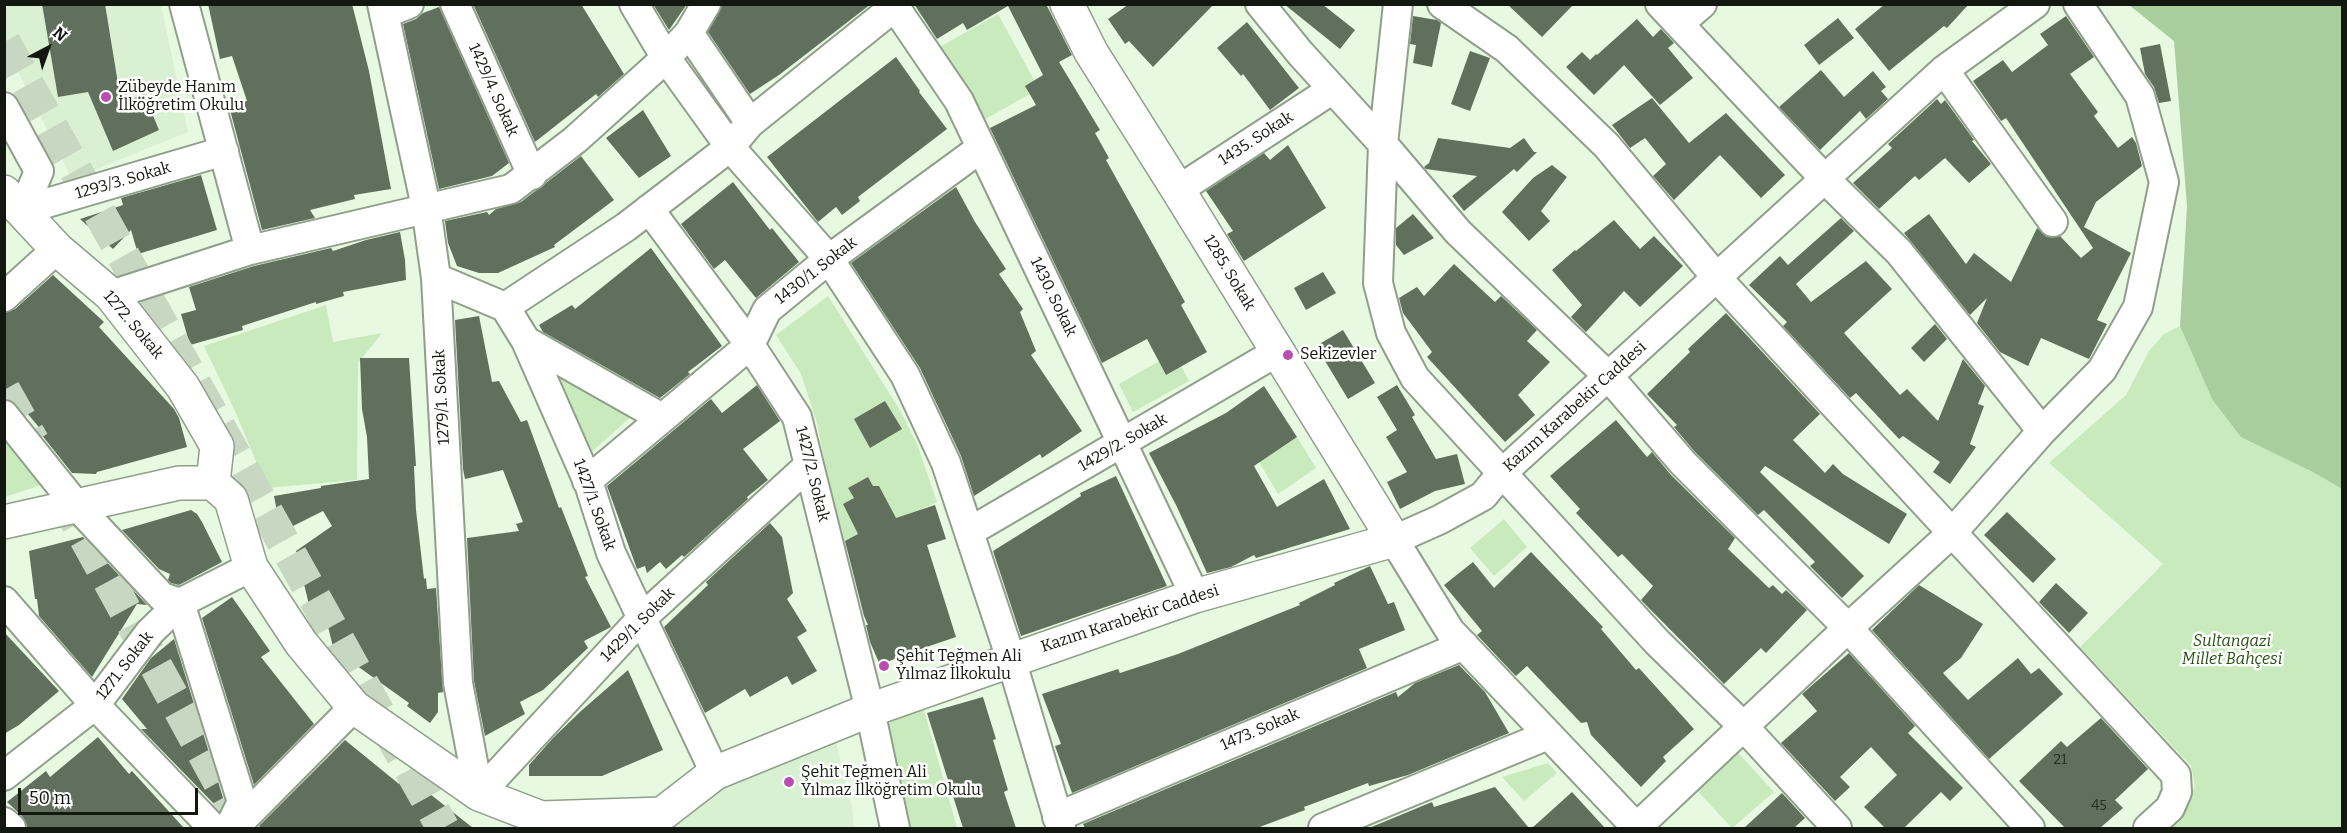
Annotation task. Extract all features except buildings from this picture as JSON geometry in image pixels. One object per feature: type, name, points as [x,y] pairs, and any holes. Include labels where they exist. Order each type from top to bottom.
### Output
[{"type":"street","points":[[184,4],[250,250]]},
{"type":"street","name":"1429/4. Sokak","points":[[455,4],[532,175]]},
{"type":"street","points":[[634,4],[666,58],[730,147],[829,260],[905,375],[946,462],[1011,659],[1059,823]]},
{"type":"street","points":[[111,295],[250,250],[426,207],[511,189],[574,141],[666,58],[689,33],[706,4]]},
{"type":"street","name":"1285. Sokak","points":[[1066,4],[1091,52],[1394,540]]},
{"type":"street","points":[[1260,4],[1458,232],[1609,377],[1683,463],[1848,628],[2030,828]]},
{"type":"street","points":[[1398,4],[1383,144],[1378,283],[1391,333],[1415,378],[1657,642],[1744,727],[1837,828]]},
{"type":"street","points":[[1442,4],[1507,49],[1607,146],[1717,278],[2176,775],[2177,792],[2170,808],[2148,828]]},
{"type":"street","points":[[1702,4],[1669,14],[1824,178],[1899,252],[2042,431]]},
{"type":"street","name":"Kazım Karabekir Caddesi","points":[[213,483],[231,499],[251,567],[301,643],[354,707],[479,794],[541,823],[654,821],[715,773],[870,710],[1195,596],[1394,540],[1439,520],[1483,496],[1502,473],[1944,70],[2035,4]]},
{"type":"street","points":[[1394,540],[1450,631],[1637,828],[1952,533],[2042,431],[2102,370],[2138,307],[2164,182],[2140,96],[2078,4]]},
{"type":"street","points":[[436,278],[505,307],[626,227],[730,147],[750,123],[802,84],[897,6]]},
{"type":"street","name":"1430. Sokak","points":[[897,6],[959,101],[1195,596]]},
{"type":"street","name":"1279/1. Sokak","points":[[392,8],[436,278],[458,682],[479,794]]},
{"type":"street","points":[[689,33],[750,123]]},
{"type":"street","points":[[1944,70],[2053,222]]},
{"type":"street","name":"1435. Sokak","points":[[1178,190],[1333,89]]},
{"type":"street","points":[[4,107],[39,171],[14,201]]},
{"type":"street","name":"1430/1. Sokak","points":[[587,481],[750,345],[767,310],[829,260],[981,148]]},
{"type":"street","name":"1293/3. Sokak","points":[[14,201],[224,151]]},
{"type":"street","name":"1272. Sokak","points":[[14,201],[57,249],[111,295],[183,387],[217,446],[213,483]]},
{"type":"street","name":"1427/2. Sokak","points":[[649,209],[750,345],[797,417],[870,710],[895,828]]},
{"type":"street","points":[[4,297],[57,249]]},
{"type":"street","name":"1427/1. Sokak","points":[[505,307],[526,341],[587,481],[611,553],[715,773]]},
{"type":"street","points":[[526,341],[662,418]]},
{"type":"street","name":"1429/2. Sokak","points":[[969,532],[1277,352]]},
{"type":"street","points":[[4,415],[76,506],[162,597],[180,603],[242,802],[229,828]]},
{"type":"street","name":"1429/1. Sokak","points":[[479,794],[642,618],[808,466]]},
{"type":"street","points":[[4,522],[179,483],[213,483]]},
{"type":"street","name":"1271. Sokak","points":[[4,776],[95,705],[150,632],[180,603],[251,567]]},
{"type":"street","points":[[4,601],[95,705],[213,828]]},
{"type":"street","name":"1473. Sokak","points":[[1059,823],[1464,645]]},
{"type":"street","points":[[234,828],[354,707]]},
{"type":"street","points":[[1337,826],[1548,735]]},
{"type":"street","points":[[4,822],[10,828]]},
{"type":"shaded area","name":"Zübeyde Hanım İlköğretim Okulu","points":[[5,5],[161,5],[188,132],[72,179],[5,46]]},
{"type":"shaded area","points":[[2129,5],[2342,5],[2342,489],[2311,471],[2241,437],[2212,399],[2180,326],[2187,206],[2174,41]]},
{"type":"shaded area","name":"Şehit Teğmen Ali Yılmaz İlköğretim Okulu","points":[[834,735],[852,807],[854,828],[662,828],[680,814],[774,758]]},
{"type":"green space","points":[[998,14],[1039,89],[980,122],[938,48]]},
{"type":"green space","points":[[828,296],[900,410],[917,444],[937,502],[842,549],[817,423],[801,374],[776,335]]},
{"type":"green space","points":[[326,305],[333,342],[382,333],[358,363],[357,480],[267,488],[235,411],[204,346]]},
{"type":"green space","name":"Sultangazi Millet Bahçesi","points":[[2180,326],[2212,399],[2311,471],[2342,489],[2342,828],[2163,828],[2187,805],[2195,786],[2191,766],[2080,647],[2163,564],[2049,463],[2126,395],[2149,351],[2164,334]]},
{"type":"green space","points":[[1174,353],[1189,381],[1133,412],[1119,384]]},
{"type":"green space","points":[[551,365],[634,414],[586,457]]},
{"type":"green space","points":[[4,436],[41,485],[4,497]]},
{"type":"green space","points":[[1297,437],[1316,468],[1278,494],[1252,450],[1267,457]]},
{"type":"green space","points":[[1504,519],[1527,547],[1494,576],[1470,548]]},
{"type":"green space","points":[[924,710],[957,828],[908,828],[879,723]]},
{"type":"green space","points":[[1733,747],[1774,792],[1732,828],[1692,785]]},
{"type":"green space","points":[[1548,763],[1557,773],[1524,801],[1502,777]]},
{"type":"tunnel","points":[[4,42],[443,828]]},
{"type":"tunnel","points":[[4,390],[33,442]]},
{"type":"tunnel","points":[[62,495],[243,825]]},
{"type":"place","name":"Zübeyde Hanım İlköğretim Okulu","points":[[106,97]]},
{"type":"place","name":"Sekizevler","points":[[1288,355]]},
{"type":"place","name":"Şehit Teğmen Ali Yılmaz İlkokulu","points":[[884,666]]},
{"type":"place","name":"Şehit Teğmen Ali Yılmaz İlköğretim Okulu","points":[[789,782]]}]
